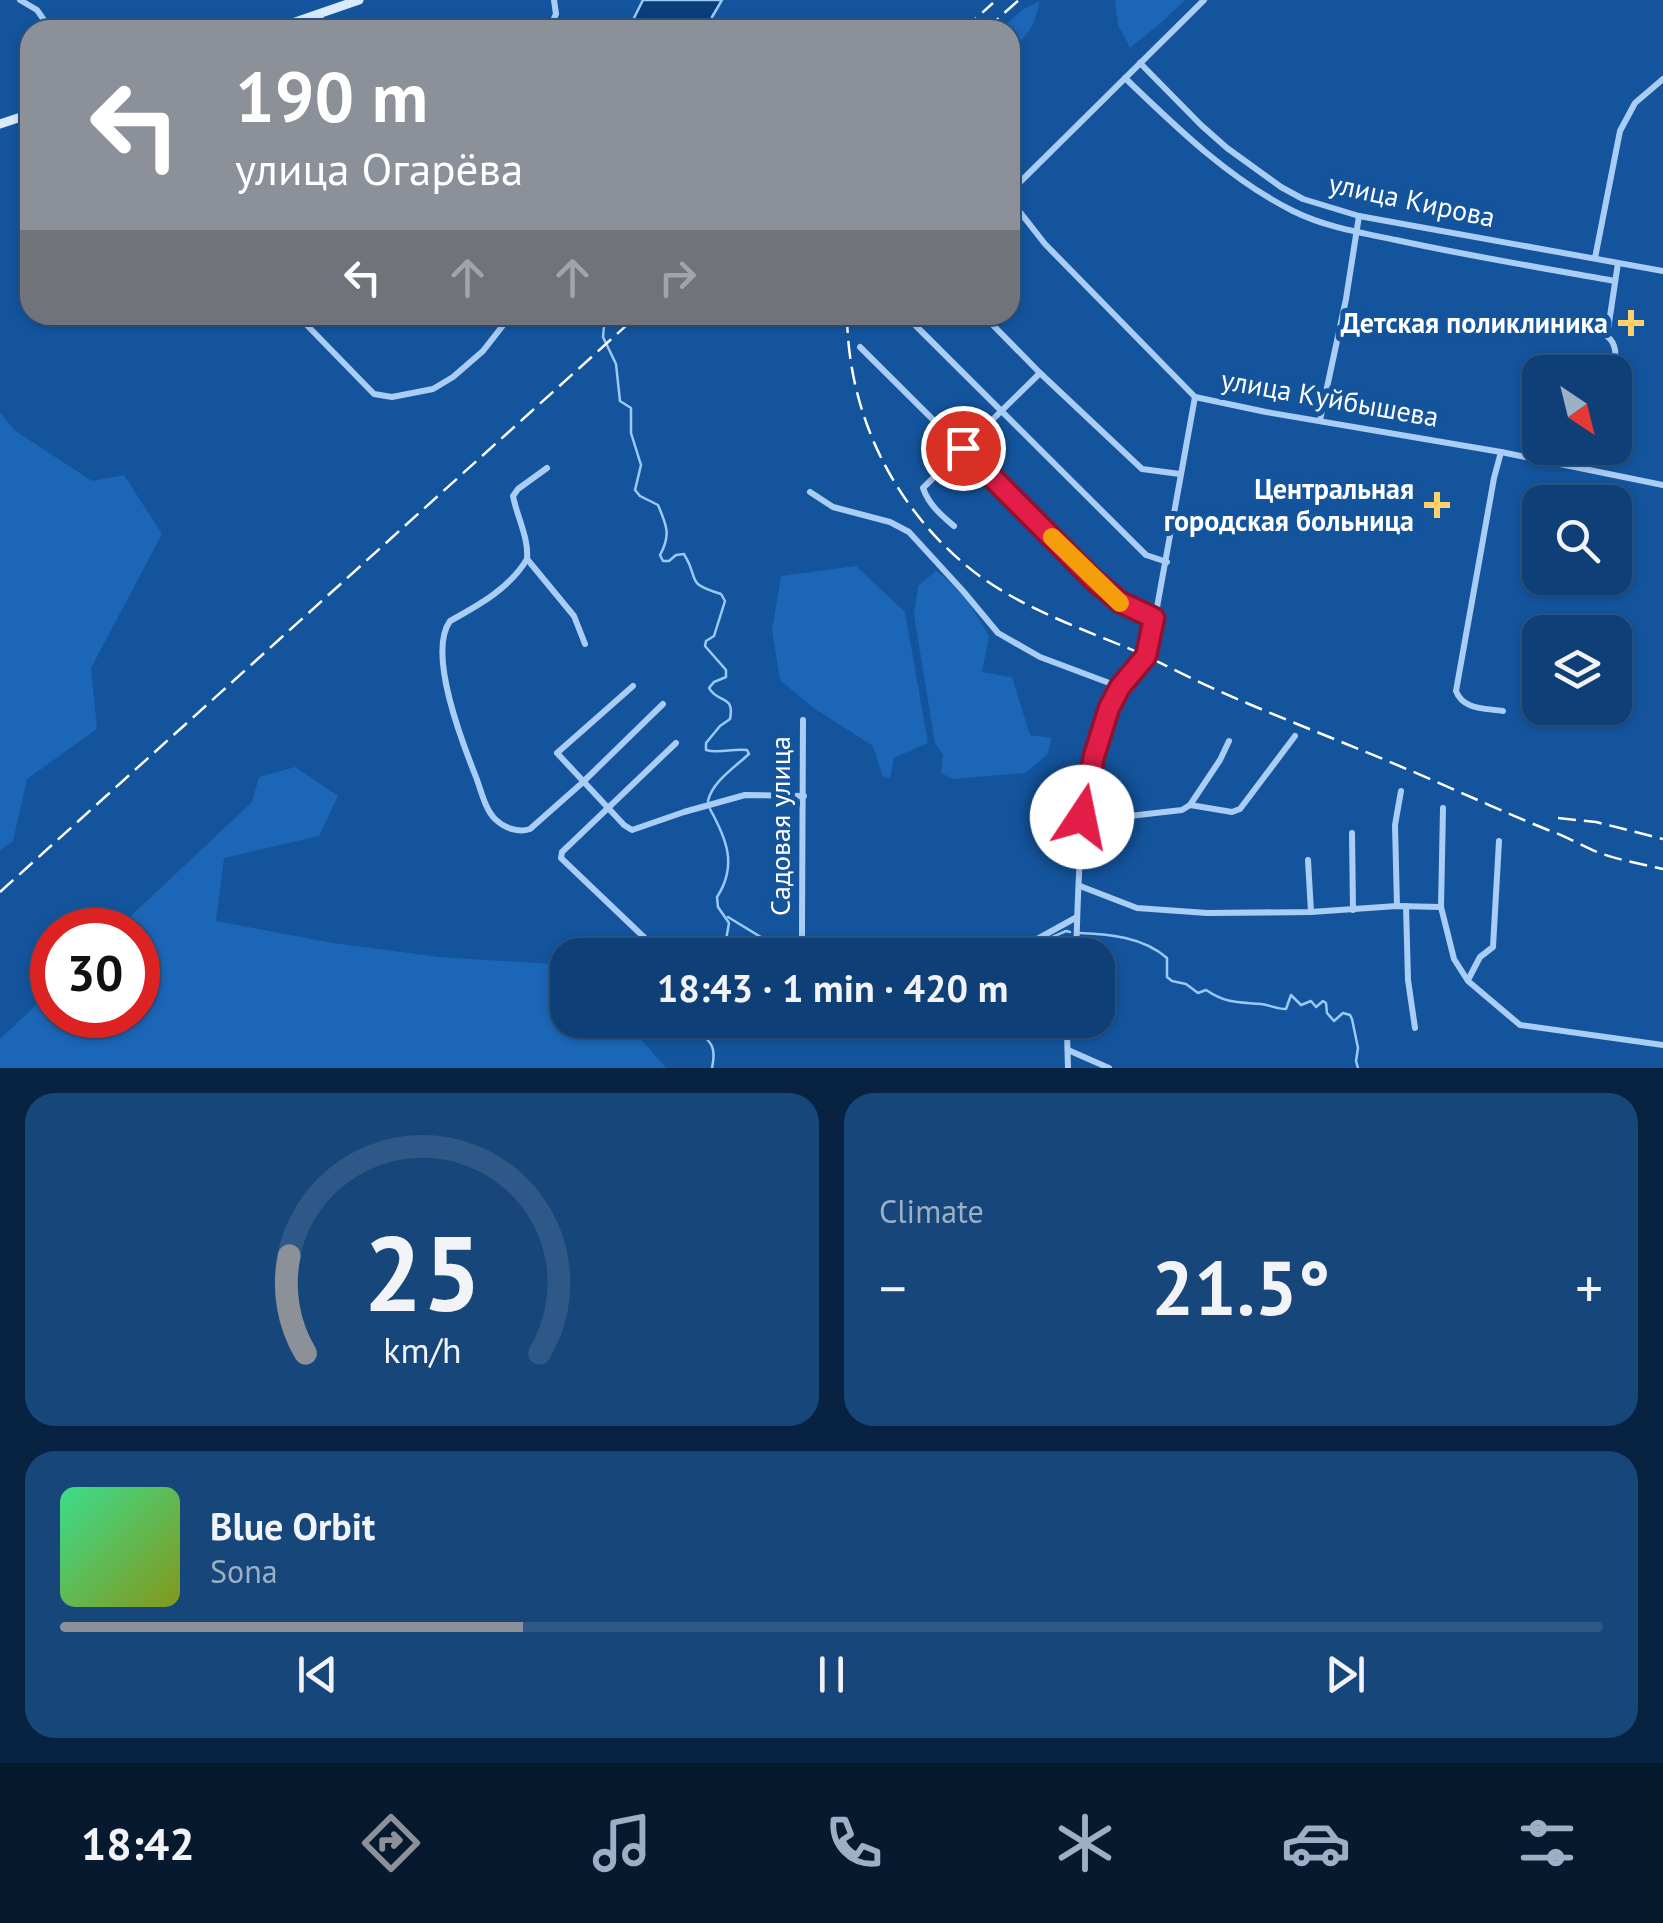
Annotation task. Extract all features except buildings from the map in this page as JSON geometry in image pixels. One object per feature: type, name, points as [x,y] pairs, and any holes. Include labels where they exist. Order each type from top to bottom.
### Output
[{"type":"main road","points":[[302,20],[359,0]]},
{"type":"street","points":[[20,0],[44,20]]},
{"type":"street","points":[[1125,78],[1204,0]]},
{"type":"street","points":[[320,14],[321,20]]},
{"type":"street","name":"улица Кирова","points":[[1140,64],[1200,125],[1281,187],[1303,199],[1359,216],[1663,272]]},
{"type":"street","name":"улица Кирова","points":[[1125,78],[1188,138],[1240,178],[1312,220],[1427,247],[1615,282]]},
{"type":"street","name":"улица Куйбышева","points":[[1020,182],[1125,78]]},
{"type":"street","points":[[1596,258],[1620,131],[1635,103],[1663,79]]},
{"type":"street","name":"улица Куйбышева","points":[[1020,212],[1045,244],[1195,397],[1501,452],[1663,486]]},
{"type":"street","points":[[1320,420],[1359,216]]},
{"type":"street","points":[[1615,355],[1614,342],[1606,336],[1618,263]]},
{"type":"street","points":[[308,325],[374,394],[392,397],[433,389],[454,377],[483,351],[503,325]]},
{"type":"street","points":[[915,325],[1146,555],[1167,562]]},
{"type":"street","points":[[993,325],[1142,468],[1180,474]]},
{"type":"street","points":[[860,347],[1094,580],[1120,602],[1154,618]]},
{"type":"street","points":[[954,526],[936,511],[924,488],[1040,373]]},
{"type":"street","points":[[1077,938],[1082,817],[1094,756],[1109,708],[1120,687],[1146,656],[1167,562],[1195,397]]},
{"type":"street","points":[[1501,452],[1456,690],[1467,706],[1503,711]]},
{"type":"street","points":[[547,468],[513,496],[528,547],[527,559],[483,603],[450,621],[443,643],[447,694],[494,819],[510,829],[530,829],[663,704]]},
{"type":"street","points":[[810,492],[833,507],[890,522],[908,532],[998,633],[1040,657],[1120,687]]},
{"type":"street","points":[[527,559],[574,616],[584,644]]},
{"type":"street","points":[[633,686],[557,752],[632,830],[746,795],[804,796]]},
{"type":"street","name":"Садовая улица","points":[[803,720],[802,940],[810,954],[981,954],[1030,943],[1078,916]]},
{"type":"street","points":[[1190,806],[1232,812],[1240,808],[1295,736]]},
{"type":"street","points":[[1082,817],[1094,820],[1190,806],[1230,741]]},
{"type":"street","points":[[644,938],[561,858],[562,852],[676,743]]},
{"type":"street","points":[[1401,791],[1395,825],[1415,1028]]},
{"type":"street","points":[[1443,808],[1441,908],[1454,959],[1468,982],[1520,1025],[1663,1045]]},
{"type":"street","points":[[1352,833],[1353,910]]},
{"type":"street","points":[[1468,982],[1480,958],[1493,947],[1499,841]]},
{"type":"street","points":[[1308,860],[1311,912]]},
{"type":"street","points":[[1080,886],[1137,908],[1238,914],[1401,906],[1441,908]]},
{"type":"street","points":[[1067,1038],[1068,1068]]},
{"type":"street","points":[[1068,1050],[1109,1068]]},
{"type":"shaded area","points":[[643,0],[722,0],[712,20],[633,20]]},
{"type":"shaded area","points":[[1115,0],[1185,0],[1130,48],[1118,25]]},
{"type":"shaded area","points":[[1040,1],[1030,29],[1020,41],[1020,20],[1011,20]]},
{"type":"shaded area","points":[[0,412],[14,430],[92,481],[124,475],[162,534],[91,668],[97,729],[27,779],[13,841],[0,850]]},
{"type":"shaded area","points":[[856,566],[905,612],[928,743],[894,758],[890,778],[883,777],[873,746],[815,709],[780,680],[772,630],[781,576]]},
{"type":"shaded area","points":[[936,571],[966,600],[989,636],[982,672],[1012,677],[1030,735],[1052,738],[1047,755],[1025,773],[953,779],[941,773],[943,755],[935,743],[914,615],[918,586]]},
{"type":"shaded area","points":[[295,767],[338,796],[319,836],[224,858],[216,921],[333,943],[439,957],[550,964],[550,1038],[640,1038],[666,1068],[0,1068],[0,1039],[30,1011],[30,1038],[160,1038],[160,908],[139,908],[252,802],[259,777]]},
{"type":"waterway","points":[[605,325],[603,337],[616,364],[620,401],[631,408],[631,433],[641,465],[635,490],[658,505],[666,530],[660,555],[663,561],[669,561],[684,554],[697,583],[721,594],[725,601],[714,636],[705,646],[726,670],[726,677],[709,688],[728,702],[730,719],[706,743],[706,750],[747,750],[749,754],[719,781],[708,801]]},
{"type":"waterway","points":[[710,809],[727,852],[727,874],[717,897],[718,907],[729,923],[726,938]]},
{"type":"waterway","points":[[728,917],[762,938]]},
{"type":"waterway","points":[[1050,938],[1070,932]]},
{"type":"waterway","points":[[1080,933],[1114,936],[1147,945],[1167,958],[1167,977],[1198,993],[1206,990],[1227,1000],[1282,1009],[1286,1009],[1291,995],[1301,1005],[1311,1001],[1316,1007],[1323,1001],[1334,1021],[1343,1013],[1350,1015],[1358,1068]]},
{"type":"waterway","points":[[705,1038],[713,1050],[712,1068]]},
{"type":"railway","points":[[996,20],[1019,0]]},
{"type":"railway","points":[[974,20],[993,3]]},
{"type":"railway","points":[[0,892],[627,325]]},
{"type":"railway","points":[[848,325],[855,385],[865,419],[894,482],[936,537],[982,578],[1049,615],[1243,701],[1597,852],[1663,869]]},
{"type":"railway","points":[[1558,818],[1596,822],[1663,839]]},
{"type":"slow traffic","points":[[1052,537],[1120,603]]},
{"type":"place","name":"Детская поликлиника","points":[[1631,323]]},
{"type":"place","name":"Центральная городская больница","points":[[1437,505]]},
{"type":"route","points":[[963,448],[1094,580],[1120,602],[1154,618],[1146,656],[1120,687],[1109,708],[1094,756],[1082,817]]}]
